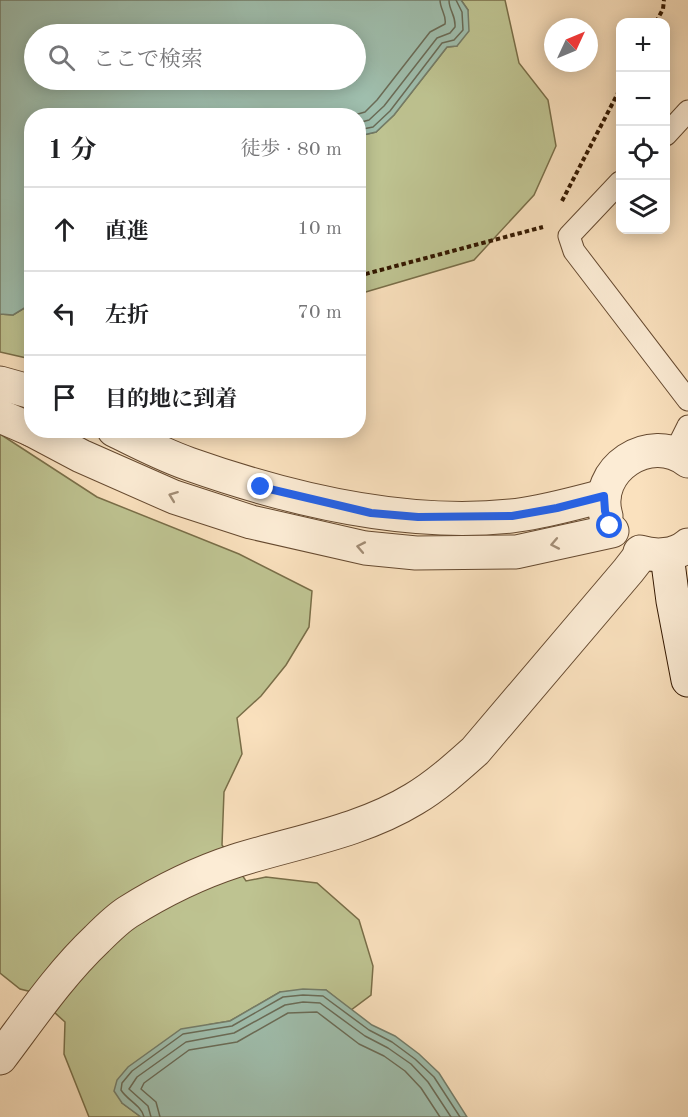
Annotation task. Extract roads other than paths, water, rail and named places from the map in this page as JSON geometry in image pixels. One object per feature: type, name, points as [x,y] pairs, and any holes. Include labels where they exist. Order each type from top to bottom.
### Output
[{"type":"street","points":[[0,383],[24,390]]},
{"type":"street","points":[[0,416],[24,426]]},
{"type":"street","points":[[66,438],[87,443],[174,497],[251,522],[364,548],[416,553],[516,552],[612,531]]},
{"type":"street","points":[[132,438],[187,463],[261,487],[371,513],[418,517],[512,516],[604,496]]},
{"type":"street","points":[[666,551],[632,549],[619,539],[612,531],[605,511],[604,496],[609,480],[616,470],[635,455],[646,451],[665,451],[683,447]]},
{"type":"street","points":[[204,507],[216,472]]},
{"type":"street","points":[[512,516],[516,552]]},
{"type":"street","points":[[666,551],[688,680]]},
{"type":"street","points":[[0,1058],[64,975],[90,946],[127,912],[179,885],[231,862],[292,846],[373,819],[414,799],[453,771],[475,751],[628,572],[666,551]]},
{"type":"lane","points":[[670,131],[688,111]]},
{"type":"lane","points":[[616,186],[568,226],[574,251],[688,400]]},
{"type":"water","points":[[0,0],[461,0],[468,10],[469,31],[457,46],[447,47],[394,115],[376,132],[366,134],[366,108],[24,108],[24,308],[13,315],[0,314]]},
{"type":"water","points":[[303,989],[326,990],[372,1025],[395,1036],[419,1054],[439,1073],[467,1117],[141,1117],[122,1103],[114,1091],[117,1080],[128,1067],[181,1029],[230,1021],[280,992]]}]
